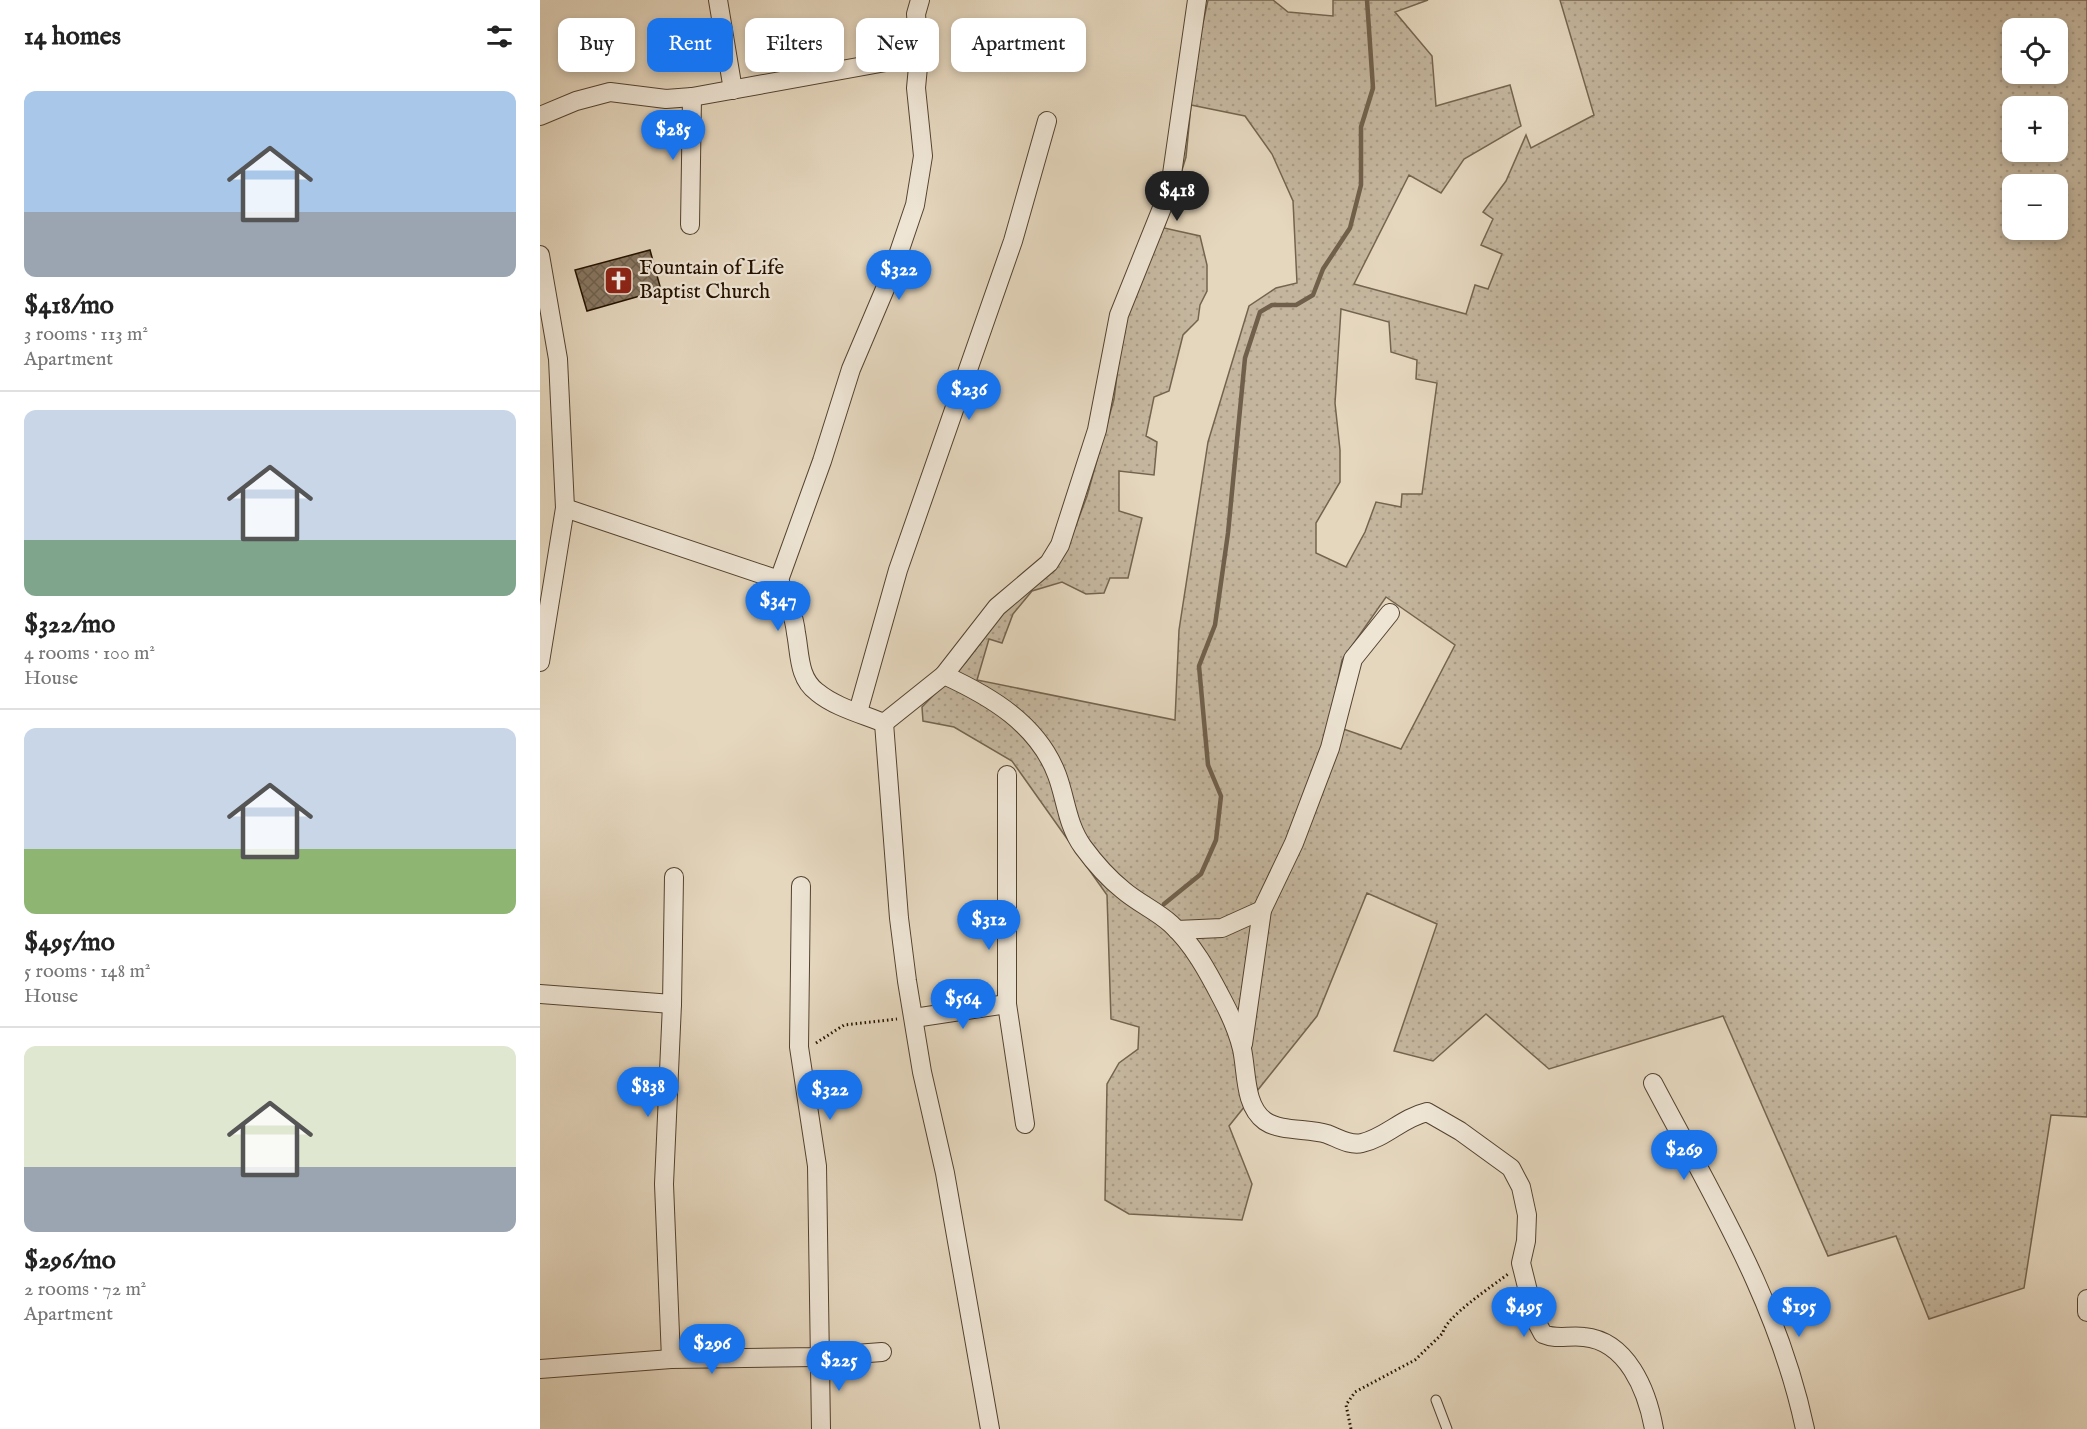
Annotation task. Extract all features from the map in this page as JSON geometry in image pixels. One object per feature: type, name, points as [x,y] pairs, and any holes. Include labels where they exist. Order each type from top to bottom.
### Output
[{"type":"street","points":[[718,0],[733,90]]},
{"type":"street","points":[[918,18],[920,0]]},
{"type":"street","points":[[884,723],[944,675],[998,607],[1049,562],[1067,526],[1096,430],[1119,315],[1170,188],[1197,0]]},
{"type":"street","points":[[540,116],[576,101],[609,92],[666,99],[692,97],[856,68]]},
{"type":"street","points":[[884,723],[817,693],[810,686],[800,663],[796,633],[779,580],[822,461],[851,369],[893,270],[915,205],[923,156],[916,88],[918,72]]},
{"type":"street","points":[[690,225],[692,97]]},
{"type":"street","points":[[858,712],[898,570],[1013,241],[1047,121]]},
{"type":"street","points":[[540,255],[558,359],[565,508],[540,662]]},
{"type":"street","points":[[565,508],[779,580]]},
{"type":"street","points":[[1390,614],[1353,659],[1330,748],[1294,843],[1262,910],[1242,1049],[1245,1078],[1251,1097],[1256,1111],[1266,1122],[1327,1134],[1359,1144],[1376,1138],[1413,1115],[1426,1112],[1460,1131],[1511,1168],[1521,1187],[1527,1215],[1526,1241],[1521,1263],[1535,1319],[1543,1334],[1553,1338],[1581,1336],[1604,1340],[1623,1354],[1640,1387],[1654,1429]]},
{"type":"street","points":[[944,675],[978,691],[998,704],[1032,735],[1047,755],[1057,775],[1070,824],[1082,846],[1123,891],[1177,930],[1206,970],[1224,1001],[1242,1049]]},
{"type":"street","points":[[884,723],[899,918],[922,1072],[945,1173],[990,1429]]},
{"type":"street","points":[[1007,775],[1007,1004],[1025,1124]]},
{"type":"street","points":[[670,1359],[664,1184],[672,1004],[674,877]]},
{"type":"street","points":[[801,886],[799,1047],[817,1166],[821,1429]]},
{"type":"street","points":[[1177,930],[1222,928],[1262,910]]},
{"type":"street","points":[[540,994],[672,1004]]},
{"type":"street","points":[[914,1018],[1007,1004]]},
{"type":"street","points":[[1653,1083],[1749,1261],[1773,1320],[1797,1390],[1805,1429]]},
{"type":"street","points":[[2087,1299],[2087,1312]]},
{"type":"street","points":[[540,1368],[670,1359],[819,1357],[882,1352]]},
{"type":"lane","points":[[1436,1400],[1447,1429]]},
{"type":"path","points":[[799,1047],[811,1046],[844,1025],[914,1018]]},
{"type":"path","points":[[1350,1429],[1346,1405],[1355,1392],[1415,1360],[1443,1333],[1443,1327],[1452,1317],[1521,1263]]},
{"type":"shaded area","points":[[1208,0],[1273,0],[1288,12],[1333,16],[1333,0],[1428,0],[1395,12],[1432,56],[1436,106],[1510,85],[1521,126],[1464,159],[1441,193],[1409,175],[1354,284],[1466,314],[1475,285],[1488,289],[1502,254],[1481,245],[1493,219],[1483,212],[1506,181],[1526,135],[1531,148],[1594,115],[1560,0],[2087,0],[2087,1117],[2051,1115],[2024,1288],[1929,1319],[1896,1236],[1828,1256],[1723,1016],[1549,1069],[1486,1014],[1433,1061],[1394,1051],[1437,924],[1367,893],[1317,1016],[1229,1126],[1252,1184],[1242,1220],[1129,1214],[1105,1200],[1107,1084],[1119,1063],[1138,1049],[1139,1027],[1111,1019],[1107,895],[1012,761],[954,727],[923,721],[922,707],[966,662],[1005,610],[1066,552],[1087,496],[1114,399],[1124,319],[1156,237]],"holes":[[[1191,105],[1245,116],[1272,154],[1293,201],[1297,283],[1276,288],[1249,306],[1208,442],[1179,630],[1175,720],[977,680],[989,639],[1002,643],[1013,614],[1032,591],[1062,582],[1086,594],[1104,593],[1110,578],[1128,578],[1142,518],[1119,511],[1119,471],[1154,475],[1157,442],[1146,436],[1154,397],[1169,391],[1183,335],[1198,320],[1200,305],[1207,291],[1207,265],[1200,236],[1164,228],[1186,157]],[[1341,309],[1389,322],[1391,352],[1417,360],[1416,379],[1437,383],[1422,494],[1402,494],[1401,507],[1376,502],[1365,532],[1346,567],[1316,553],[1316,523],[1340,482],[1340,450],[1335,403]],[[1386,597],[1455,645],[1401,749],[1329,724],[1342,660]]]},
{"type":"building","name":"Fountain of Life Baptist Church","points":[[650,250],[661,290],[587,311],[575,270]]},
{"type":"waterway","points":[[1164,904],[1201,874],[1216,840],[1221,796],[1208,765],[1199,666],[1215,625],[1228,533],[1245,358],[1260,312],[1272,305],[1296,305],[1313,295],[1323,269],[1350,228],[1361,185],[1361,127],[1373,88],[1367,0]]},
{"type":"place","name":"Fountain of Life Baptist Church","points":[[618,280]]}]
